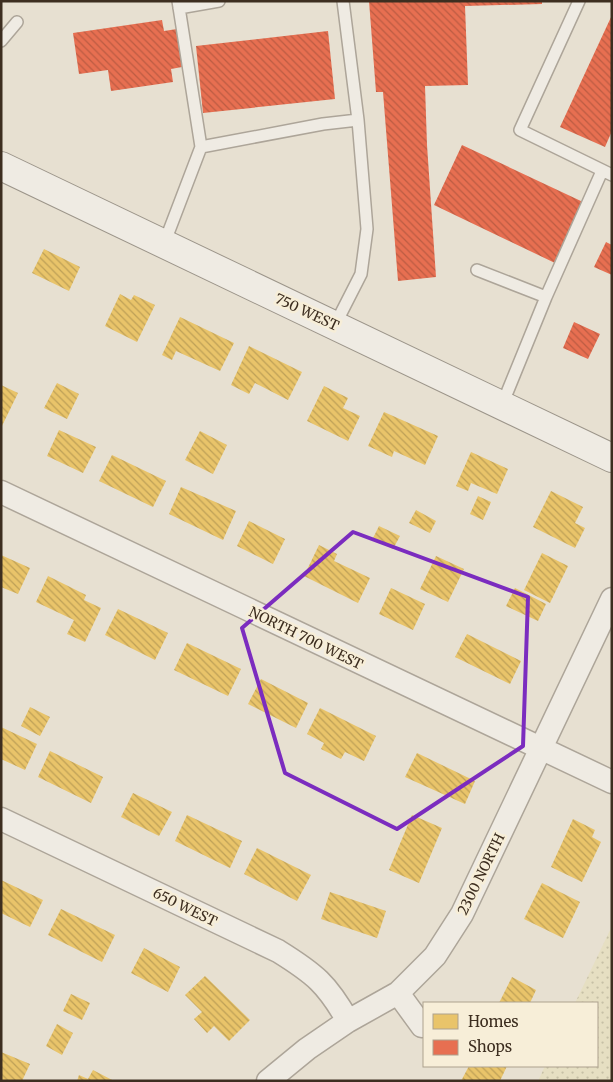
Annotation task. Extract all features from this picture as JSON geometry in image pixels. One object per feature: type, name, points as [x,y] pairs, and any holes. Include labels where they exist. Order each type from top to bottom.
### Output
[{"type":"street","name":"750 WEST","points":[[1,166],[612,458]]},
{"type":"street","name":"NORTH 700 WEST","points":[[1,492],[612,782]]},
{"type":"street","name":"2300 NORTH","points":[[268,1081],[307,1049],[348,1021],[398,993],[435,956],[462,914],[612,599]]},
{"type":"street","name":"650 WEST","points":[[1,819],[278,951],[309,970],[332,994],[348,1021]]},
{"type":"street","points":[[398,993],[422,1026]]},
{"type":"lane","points":[[164,244],[201,146],[179,5],[219,1]]},
{"type":"lane","points":[[335,325],[361,274],[367,229],[358,120],[343,1]]},
{"type":"lane","points":[[502,405],[546,297],[607,173],[520,130],[579,1]]},
{"type":"lane","points":[[1,41],[17,22]]},
{"type":"lane","points":[[201,146],[323,124],[358,120]]},
{"type":"lane","points":[[477,270],[546,297]]},
{"type":"highlighted area","points":[[353,532],[528,597],[523,746],[397,829],[285,773],[242,628]]},
{"type":"shaded area","points":[[612,926],[612,1081],[538,1081],[545,1067],[598,1067],[598,1002],[575,1002]]},
{"type":"building: Homes","points":[[44,249],[80,267],[69,291],[32,273]]},
{"type":"building: Homes","points":[[120,294],[131,300],[134,295],[155,305],[137,342],[105,326]]},
{"type":"building: Homes","points":[[180,317],[234,343],[220,371],[176,351],[172,360],[162,355]]},
{"type":"building: Homes","points":[[249,346],[302,372],[288,400],[255,383],[249,394],[231,385]]},
{"type":"building: Homes","points":[[57,383],[79,394],[67,419],[44,408]]},
{"type":"building: Homes","points":[[1,385],[18,393],[1,428]]},
{"type":"building: Homes","points":[[324,386],[348,398],[343,408],[360,416],[348,441],[307,421]]},
{"type":"building: Homes","points":[[384,412],[438,436],[425,465],[394,451],[392,457],[368,446]]},
{"type":"building: Homes","points":[[59,430],[96,447],[83,473],[47,456]]},
{"type":"building: Homes","points":[[200,431],[227,445],[213,474],[185,460]]},
{"type":"building: Homes","points":[[471,452],[508,469],[497,494],[471,483],[468,491],[456,486]]},
{"type":"building: Homes","points":[[112,455],[166,481],[153,507],[99,481]]},
{"type":"building: Homes","points":[[181,487],[236,511],[223,540],[169,514]]},
{"type":"building: Homes","points":[[551,491],[583,507],[575,523],[585,528],[575,548],[533,527]]},
{"type":"building: Homes","points":[[478,496],[491,502],[483,520],[470,514]]},
{"type":"building: Homes","points":[[416,510],[436,521],[430,533],[409,523]]},
{"type":"building: Homes","points":[[249,521],[285,539],[273,564],[237,546]]},
{"type":"building: Homes","points":[[379,526],[400,536],[393,549],[373,538]]},
{"type":"building: Homes","points":[[319,545],[337,554],[334,561],[370,578],[358,603],[304,576]]},
{"type":"building: Homes","points":[[542,553],[568,566],[550,603],[524,590]]},
{"type":"building: Homes","points":[[1,555],[30,568],[18,594],[1,587]]},
{"type":"building: Homes","points":[[436,556],[464,569],[448,602],[420,589]]},
{"type":"building: Homes","points":[[48,576],[86,595],[84,600],[101,608],[85,642],[67,634],[74,620],[36,602]]},
{"type":"building: Homes","points":[[391,588],[425,604],[413,630],[379,614]]},
{"type":"building: Homes","points":[[515,588],[546,604],[538,621],[506,606]]},
{"type":"building: Homes","points":[[118,609],[168,633],[155,660],[105,635]]},
{"type":"building: Homes","points":[[467,634],[521,661],[510,684],[455,657]]},
{"type":"building: Homes","points":[[187,643],[241,669],[228,696],[174,670]]},
{"type":"building: Homes","points":[[261,679],[308,703],[296,728],[248,704]]},
{"type":"building: Homes","points":[[30,707],[50,717],[40,736],[21,726]]},
{"type":"building: Homes","points":[[320,708],[376,736],[364,761],[345,752],[341,759],[321,749],[324,743],[307,734]]},
{"type":"building: Homes","points":[[1,727],[37,744],[25,770],[1,759]]},
{"type":"building: Homes","points":[[50,751],[103,777],[91,803],[38,777]]},
{"type":"building: Homes","points":[[417,753],[475,781],[465,804],[405,777]]},
{"type":"building: Homes","points":[[133,793],[172,812],[159,836],[121,817]]},
{"type":"building: Homes","points":[[187,815],[242,841],[230,868],[175,841]]},
{"type":"building: Homes","points":[[412,815],[442,828],[419,883],[389,870]]},
{"type":"building: Homes","points":[[573,819],[595,830],[592,837],[601,842],[582,882],[551,867]]},
{"type":"building: Homes","points":[[257,848],[311,875],[297,901],[244,874]]},
{"type":"building: Homes","points":[[1,880],[43,900],[30,927],[1,913]]},
{"type":"building: Homes","points":[[542,883],[580,902],[563,938],[524,919]]},
{"type":"building: Homes","points":[[330,892],[386,911],[377,938],[321,919]]},
{"type":"building: Homes","points":[[61,909],[115,935],[102,962],[48,935]]},
{"type":"building: Homes","points":[[144,948],[180,967],[168,992],[131,973]]},
{"type":"building: Homes","points":[[205,976],[250,1020],[229,1041],[214,1026],[207,1033],[194,1019],[202,1012],[185,995]]},
{"type":"building: Homes","points":[[512,977],[536,990],[530,1002],[500,1002]]},
{"type":"building: Homes","points":[[71,994],[90,1003],[82,1020],[63,1011]]},
{"type":"building: Homes","points":[[57,1024],[73,1033],[62,1055],[46,1046]]},
{"type":"building: Homes","points":[[1,1052],[30,1064],[22,1081],[1,1081]]},
{"type":"building: Homes","points":[[468,1067],[507,1067],[500,1081],[461,1081]]},
{"type":"building: Homes","points":[[93,1070],[114,1081],[77,1081],[79,1075],[88,1079]]},
{"type":"building: Shops","points":[[369,1],[542,1],[542,4],[465,6],[468,85],[425,86],[436,277],[398,281],[383,92],[376,92]]},
{"type":"building: Shops","points":[[612,15],[612,131],[605,147],[560,127]]},
{"type":"building: Shops","points":[[162,20],[164,31],[177,29],[182,67],[171,69],[173,82],[111,91],[108,70],[79,74],[73,33]]},
{"type":"building: Shops","points":[[328,31],[335,99],[203,113],[196,46]]},
{"type":"building: Shops","points":[[462,145],[583,202],[555,263],[434,205]]},
{"type":"building: Shops","points":[[606,242],[612,245],[612,275],[594,267]]},
{"type":"building: Shops","points":[[574,322],[600,334],[588,359],[563,348]]}]
